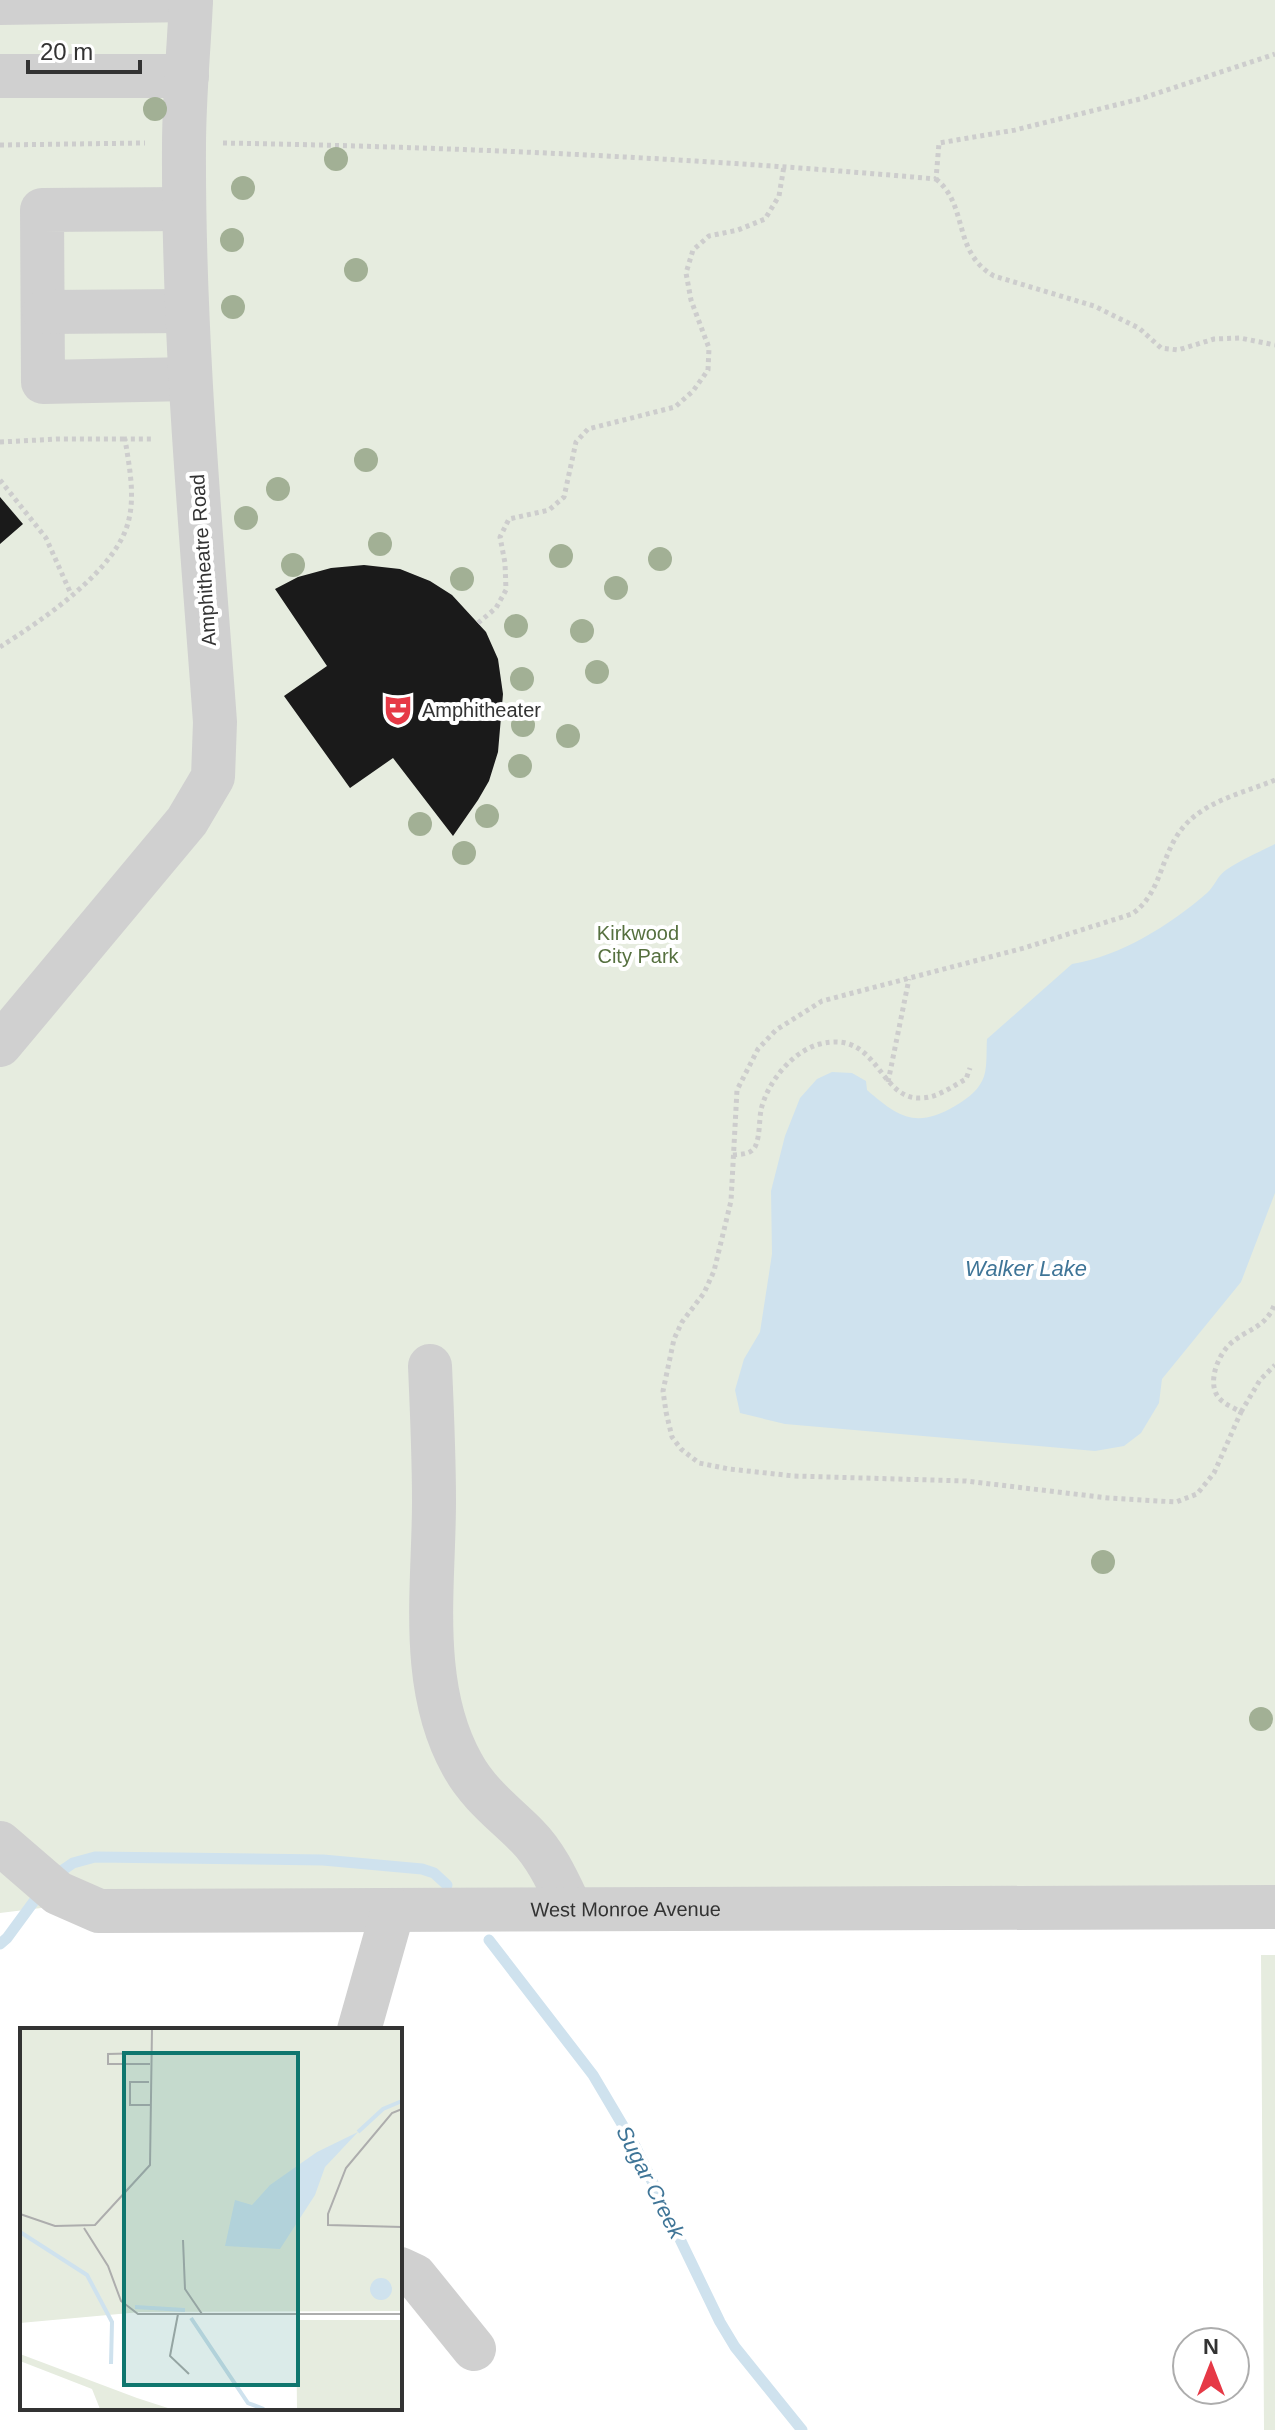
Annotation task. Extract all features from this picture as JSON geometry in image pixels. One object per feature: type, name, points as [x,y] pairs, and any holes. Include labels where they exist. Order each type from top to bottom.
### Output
[{"type":"street","points":[[0,3],[191,0]]},
{"type":"street","name":"Amphitheatre Road","points":[[0,1045],[187,821],[213,777],[215,722],[190,379],[184,209],[191,0]]},
{"type":"street","points":[[0,76],[187,76]]},
{"type":"street","points":[[184,209],[42,210],[43,382],[190,379]]},
{"type":"street","points":[[44,312],[187,311]]},
{"type":"street","points":[[430,1366],[434,1498],[432,1664],[447,1732],[463,1766],[489,1802],[529,1838],[552,1871],[571,1909]]},
{"type":"street","name":"West Monroe Avenue","points":[[0,1843],[58,1893],[99,1911],[1275,1907]]},
{"type":"street","points":[[360,2028],[393,1910]]},
{"type":"street","points":[[402,2270],[415,2276],[474,2349]]},
{"type":"path","points":[[936,179],[939,143],[1015,130],[1140,99],[1275,54]]},
{"type":"path","points":[[0,145],[184,143],[374,146],[784,166],[936,179],[949,189],[971,256],[983,270],[994,276],[1094,306],[1139,328],[1161,348],[1178,350],[1227,338],[1275,345]]},
{"type":"path","points":[[478,623],[496,608],[506,590],[500,537],[509,519],[549,510],[564,497],[576,442],[588,429],[675,407],[693,391],[708,370],[709,348],[691,300],[686,273],[693,250],[709,236],[738,230],[765,219],[779,196],[784,166]]},
{"type":"path","points":[[0,647],[45,618],[109,560],[129,520],[131,482],[125,439]]},
{"type":"path","points":[[0,442],[195,439]]},
{"type":"path","points":[[0,480],[52,547],[71,594]]},
{"type":"path","points":[[1275,780],[1204,808],[1188,822],[1176,838],[1151,895],[1132,914],[1024,948],[822,1001],[776,1030],[758,1049],[737,1090],[731,1201],[714,1271],[704,1293],[682,1322],[674,1339],[663,1391],[672,1437],[681,1449],[699,1463],[794,1476],[966,1481],[1108,1498],[1176,1502],[1197,1494],[1214,1473],[1241,1412],[1260,1380],[1275,1365]]},
{"type":"path","points":[[888,1083],[909,978]]},
{"type":"path","points":[[733,1155],[748,1154],[755,1146],[762,1107],[771,1085],[787,1065],[820,1044],[854,1046],[872,1057],[888,1083],[906,1096],[919,1099],[932,1097],[966,1079],[970,1068]]},
{"type":"path","points":[[1241,1412],[1220,1400],[1213,1387],[1216,1366],[1228,1346],[1270,1316],[1275,1303]]},
{"type":"green space","name":"Kirkwood City Park","points":[[0,0],[1275,0],[1275,1889],[123,1898],[0,1913]]},
{"type":"green space","points":[[1261,1955],[1275,1955],[1275,2430],[1264,2430]]},
{"type":"water","name":"Walker Lake","points":[[1275,844],[1275,1193],[1241,1282],[1162,1379],[1159,1403],[1141,1433],[1124,1446],[1095,1451],[785,1424],[740,1413],[735,1390],[744,1359],[760,1332],[772,1254],[771,1191],[785,1136],[800,1098],[817,1079],[832,1072],[852,1073],[866,1081],[867,1090],[888,1107],[908,1117],[929,1117],[955,1106],[973,1093],[984,1077],[987,1039],[1072,964],[1109,954],[1144,938],[1193,905],[1226,870]]},
{"type":"building","points":[[0,497],[23,524],[0,544]]},
{"type":"building","name":"Amphitheater","points":[[364,565],[400,569],[430,581],[452,595],[486,632],[498,659],[503,694],[498,752],[489,781],[453,836],[393,758],[350,788],[284,696],[327,666],[275,589],[298,577],[331,568]]},
{"type":"waterway","name":"Sugar Creek","points":[[54,1876],[73,1863],[95,1857],[323,1860],[422,1869],[434,1873],[447,1885]]},
{"type":"waterway","name":"Sugar Creek","points":[[0,1944],[43,1889]]},
{"type":"waterway","name":"Sugar Creek","points":[[489,1940],[593,2075],[635,2146],[720,2322],[735,2347],[802,2430]]},
{"type":"place","name":"Amphitheater","points":[[398,710]]}]
